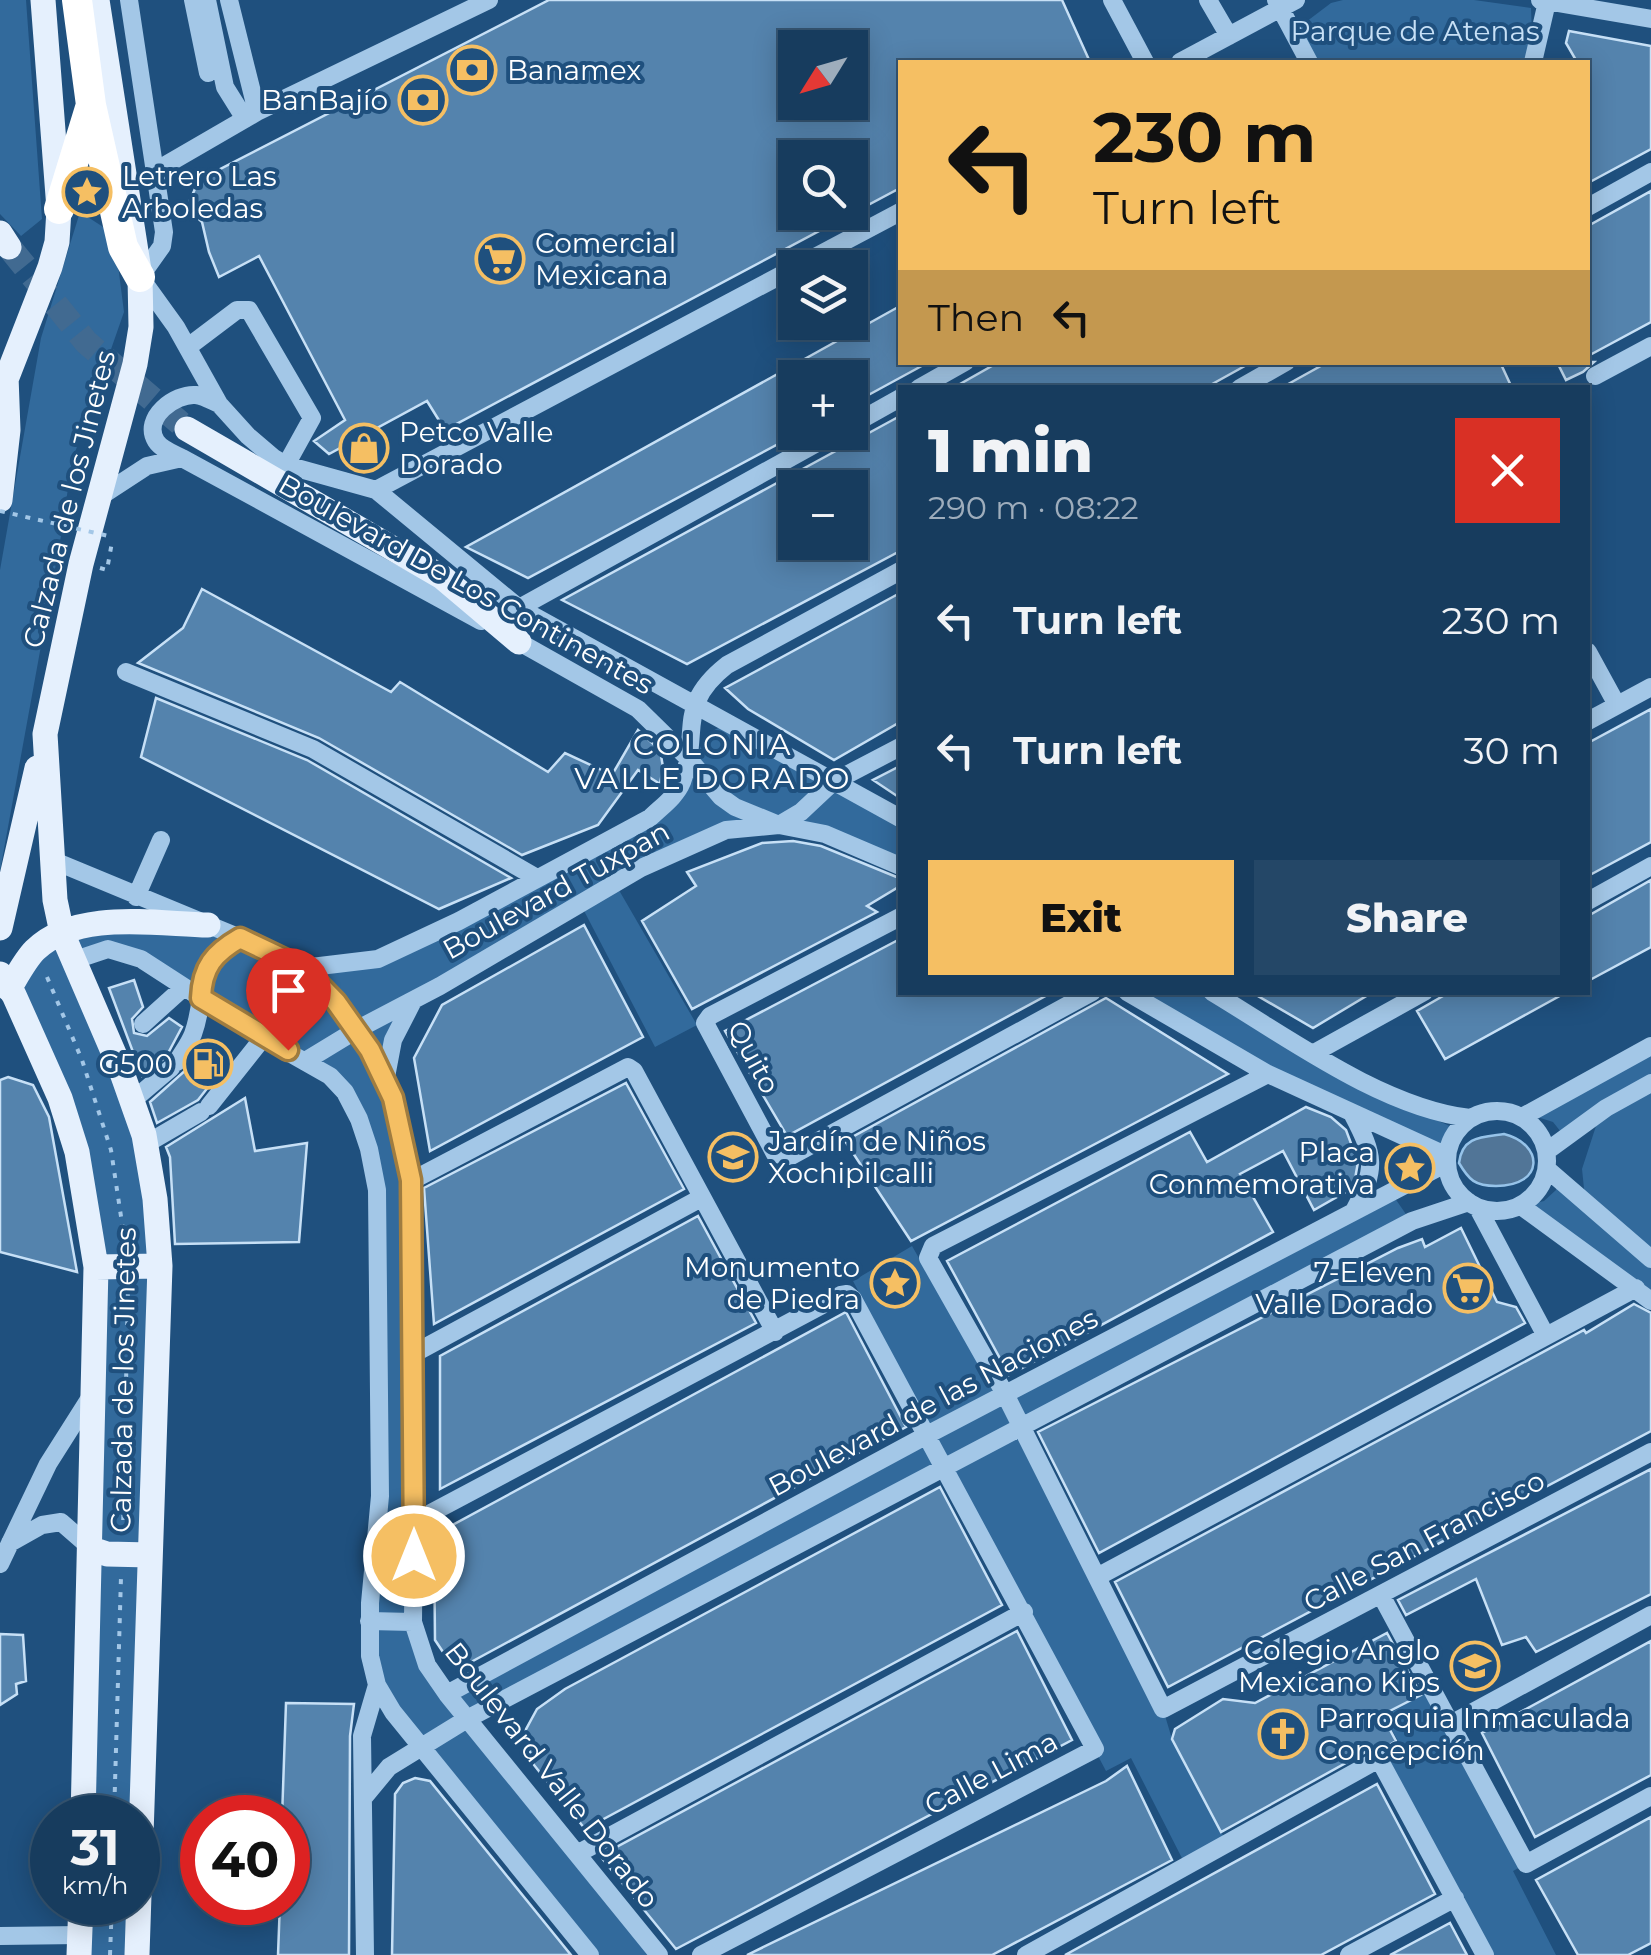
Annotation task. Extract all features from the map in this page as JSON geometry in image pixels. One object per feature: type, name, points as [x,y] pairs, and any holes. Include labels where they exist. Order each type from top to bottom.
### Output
[{"type":"highway","points":[[77,0],[91,106],[124,247],[140,277]]},
{"type":"highway","points":[[60,210],[91,106]]},
{"type":"main road","points":[[0,500],[8,430],[2,375],[50,268],[60,210],[43,0]]},
{"type":"main road","name":"Calzada de los Jinetes","points":[[97,0],[140,277],[142,327],[96,499],[45,734],[52,860],[62,933],[132,1102],[146,1144],[155,1199],[160,1266],[137,1955]]},
{"type":"main road","points":[[186,429],[442,577],[519,642]]},
{"type":"main road","points":[[0,928],[45,734]]},
{"type":"main road","points":[[5,981],[35,950],[62,933],[84,926],[124,922],[208,925]]},
{"type":"main road","name":"Calzada de los Jinetes","points":[[5,981],[60,1098],[77,1152],[96,1267],[84,1795]]},
{"type":"main road","points":[[96,1267],[160,1266]]},
{"type":"main road","points":[[92,1549],[107,1554],[150,1554]]},
{"type":"street","points":[[129,0],[164,232],[162,246],[140,277]]},
{"type":"street","points":[[193,0],[208,73]]},
{"type":"street","points":[[207,0],[225,87],[251,115]]},
{"type":"street","points":[[229,0],[251,115]]},
{"type":"street","points":[[157,170],[251,115],[489,0]]},
{"type":"street","points":[[1112,0],[1143,60]]},
{"type":"street","points":[[1208,0],[1229,36]]},
{"type":"street","points":[[1533,60],[1544,1],[1651,18]]},
{"type":"street","points":[[1184,60],[1284,2],[1308,60]]},
{"type":"street","points":[[1590,206],[1651,172]]},
{"type":"street","points":[[376,490],[898,213]]},
{"type":"street","name":"Boulevard De Los Continentes","points":[[140,277],[188,347],[219,404],[248,436],[286,465],[376,490],[519,608],[898,817]]},
{"type":"street","points":[[188,347],[237,310],[248,310],[312,418],[286,465]]},
{"type":"street","points":[[1595,376],[1651,346]]},
{"type":"street","points":[[924,385],[959,365]]},
{"type":"street","points":[[1245,385],[1281,365]]},
{"type":"street","points":[[182,458],[160,446],[154,438],[161,411],[169,403],[193,394],[219,404]]},
{"type":"street","points":[[868,416],[898,399]]},
{"type":"street","points":[[519,608],[805,450]]},
{"type":"street","points":[[96,499],[146,466],[182,458]]},
{"type":"street","name":"Boulevard De Los Continentes","points":[[182,458],[621,696],[663,731],[720,797],[756,817],[825,834],[898,865]]},
{"type":"street","points":[[694,702],[704,685],[727,665],[898,573]]},
{"type":"street","points":[[1590,656],[1617,705]]},
{"type":"street","points":[[126,672],[313,748],[537,878]]},
{"type":"street","points":[[1590,720],[1651,687]]},
{"type":"street","name":"Boulevard Tuxpan","points":[[303,968],[371,962],[460,920],[650,818],[670,800],[681,782],[694,702]]},
{"type":"street","points":[[780,825],[801,812],[833,782],[898,748]]},
{"type":"street","name":"Boulevard Tuxpan","points":[[307,1060],[641,868],[726,830],[780,825]]},
{"type":"street","points":[[136,897],[161,840]]},
{"type":"street","name":"Boulevard Valle Dorado","points":[[52,860],[303,968],[358,1029],[386,1077],[411,1180],[414,1622],[427,1664],[658,1955]]},
{"type":"street","points":[[1590,901],[1651,866]]},
{"type":"street","name":"Quito","points":[[898,919],[705,1022],[775,1154],[791,1156],[1086,995]]},
{"type":"street","points":[[132,1102],[174,1065],[193,1034],[206,968],[214,956],[240,938]]},
{"type":"street","points":[[72,961],[108,949],[141,959],[263,1038],[307,1060],[345,1092],[369,1149],[377,1190],[380,1496],[370,1621],[370,1656],[377,1685],[422,1748],[590,1955]]},
{"type":"street","points":[[111,1050],[184,987]]},
{"type":"street","points":[[1132,995],[1268,1074],[1447,1159]]},
{"type":"street","points":[[1217,995],[1398,1100],[1444,1115],[1470,1118],[1495,1110],[1522,1116],[1533,1126],[1547,1160],[1651,1259]]},
{"type":"street","points":[[1314,1053],[1419,995]]},
{"type":"street","points":[[386,1077],[393,1040],[412,1002]]},
{"type":"street","points":[[146,1144],[205,1109],[263,1038]]},
{"type":"street","points":[[1522,1116],[1651,1046]]},
{"type":"street","points":[[411,1180],[628,1067],[634,1071],[776,1332],[414,1522]]},
{"type":"street","name":"Calle San Francisco","points":[[1268,1074],[933,1246],[928,1258],[1005,1394],[1164,1709],[1651,1452]]},
{"type":"street","points":[[365,1796],[389,1768],[467,1719],[1412,1221],[1474,1205],[1500,1211],[1521,1206],[1542,1184],[1547,1160],[1606,1108],[1651,1083]]},
{"type":"street","points":[[1353,1114],[1372,1158],[1366,1188],[1355,1209]]},
{"type":"street","points":[[1470,1118],[1454,1135],[1447,1159],[1450,1178],[1474,1205],[1546,1336]]},
{"type":"street","name":"Boulevard de las Naciones","points":[[447,1694],[1447,1159]]},
{"type":"street","points":[[413,1354],[700,1198]]},
{"type":"street","points":[[1521,1206],[1651,1300]]},
{"type":"street","points":[[1097,1577],[1636,1288]]},
{"type":"street","name":"Calle Lima","points":[[701,1955],[1095,1750],[947,1469],[847,1294],[776,1332]]},
{"type":"street","points":[[0,1564],[48,1464],[93,1393]]},
{"type":"street","points":[[9,1543],[42,1525],[61,1522],[92,1549]]},
{"type":"street","points":[[1381,1594],[1526,1864],[1651,1796]]},
{"type":"street","points":[[577,1854],[1024,1612]]},
{"type":"street","points":[[1450,1724],[1651,1615]]},
{"type":"street","points":[[370,1621],[414,1622]]},
{"type":"street","points":[[365,1955],[362,1736],[377,1685]]},
{"type":"street","points":[[1026,1955],[1379,1759],[1485,1955]]},
{"type":"street","points":[[1349,1955],[1455,1898]]},
{"type":"street","points":[[0,1936],[79,1945]]},
{"type":"path","points":[[0,511],[113,537],[107,570]]},
{"type":"path","points":[[110,1955],[111,1925]]},
{"type":"green space","points":[[0,0],[26,0],[42,219],[21,236],[0,214]]},
{"type":"green space","name":"Parque de Atenas","points":[[1474,0],[1531,8],[1532,35],[1526,60],[1315,60],[1298,28],[1331,3]]},
{"type":"green space","points":[[80,212],[114,234],[124,312],[72,461],[0,871],[0,570],[41,338]]},
{"type":"green space","points":[[728,725],[898,820],[898,862],[736,805],[696,762],[700,748],[714,730]]},
{"type":"green space","points":[[688,760],[755,818],[726,829],[412,1001],[385,1073],[306,969],[360,965],[650,819]]},
{"type":"green space","points":[[616,885],[697,1025],[655,1047],[581,905]]},
{"type":"green space","points":[[125,923],[237,938],[223,946],[200,997],[110,948],[74,960],[65,934]]},
{"type":"green space","points":[[61,937],[141,1129],[158,1267],[139,1795],[88,1795],[100,1268],[20,1002],[23,970]]},
{"type":"green space","points":[[240,941],[334,1003],[383,1078],[409,1181],[417,1649],[658,1955],[591,1955],[378,1684],[379,1189],[346,1091],[203,996],[208,968]]},
{"type":"green space","points":[[1136,995],[1212,995],[1387,1098],[1452,1127],[1439,1153],[1353,1113]]},
{"type":"green space","points":[[1651,1048],[1651,1300],[1528,1205],[1544,1201],[1556,1190],[1556,1178],[1585,1198],[1582,1169],[1596,1126],[1565,1137],[1553,1122],[1531,1115]]},
{"type":"green space","points":[[1392,1194],[1410,1220],[1022,1427],[1163,1709],[1172,1739],[1227,1843],[1186,1866],[1131,1758],[1106,1771],[946,1469],[474,1716],[453,1691]]},
{"type":"green space","points":[[912,1246],[997,1394],[930,1429],[853,1281]]},
{"type":"green space","points":[[1432,1690],[1526,1864],[1513,1871],[1556,1955],[1485,1955],[1379,1759],[1398,1741],[1384,1716]]},
{"type":"green space","points":[[84,1925],[136,1925],[135,1955],[83,1955]]},
{"type":"shaded area","points":[[1504,1134],[1527,1146],[1532,1155],[1531,1172],[1512,1184],[1489,1186],[1473,1181],[1459,1163],[1464,1147],[1474,1140]]},
{"type":"building","points":[[549,0],[1062,0],[1089,60],[898,60],[898,189],[868,205],[868,140],[778,140],[778,230],[821,230],[445,430],[427,401],[329,454],[314,441],[345,420],[259,256],[219,277],[202,222],[191,212],[190,200],[199,180]]},
{"type":"building","points":[[1569,31],[1651,46],[1651,149],[1590,182],[1590,60],[1576,60],[1566,43]]},
{"type":"building","points":[[1651,191],[1651,322],[1590,355],[1590,225]]},
{"type":"building","points":[[898,307],[898,365],[923,365],[868,395],[868,360],[803,360],[839,340],[868,340],[868,324]]},
{"type":"building","points":[[1594,362],[1583,372],[1566,380],[1558,365]]},
{"type":"building","points":[[994,365],[1247,365],[1210,385],[958,385]]},
{"type":"building","points":[[1323,365],[1501,365],[1511,385],[1286,385]]},
{"type":"building","points":[[778,374],[778,444],[528,578],[466,547]]},
{"type":"building","points":[[898,417],[898,552],[687,664],[562,600],[778,482],[778,560],[868,560],[868,470],[801,470],[838,450],[868,450],[868,433]]},
{"type":"building","points":[[202,589],[391,692],[400,682],[548,772],[565,753],[612,775],[638,730],[660,750],[660,784],[638,770],[598,825],[522,855],[319,738],[138,663],[183,628]]},
{"type":"building","points":[[898,594],[898,723],[834,760],[748,709],[725,688]]},
{"type":"building","points":[[156,698],[307,760],[511,878],[439,909],[141,757]]},
{"type":"building","points":[[1651,709],[1651,842],[1590,875],[1590,742]]},
{"type":"building","points":[[898,767],[898,797],[873,780]]},
{"type":"building","points":[[793,841],[821,846],[898,878],[898,887],[867,906],[877,912],[692,1009],[642,921],[696,886],[687,872],[762,843]]},
{"type":"building","points":[[1651,880],[1651,947],[1590,980],[1590,915]]},
{"type":"building","points":[[584,925],[643,1037],[430,1151],[414,1058],[442,1005]]},
{"type":"building","points":[[898,940],[898,995],[1047,995],[787,1136],[725,1031]]},
{"type":"building","points":[[134,980],[143,1007],[132,1019],[134,1033],[147,1036],[169,1018],[182,1027],[166,1057],[142,1076],[109,988]]},
{"type":"building","points":[[1256,995],[1368,995],[1313,1028]]},
{"type":"building","points":[[1445,995],[1562,995],[1445,1059],[1417,1011]]},
{"type":"building","points":[[1106,998],[1228,1074],[911,1241],[845,1141]]},
{"type":"building","points":[[202,1044],[227,1063],[198,1100],[157,1123],[150,1102],[187,1069]]},
{"type":"building","points":[[8,1077],[33,1085],[49,1117],[77,1272],[0,1252],[0,1080]]},
{"type":"building","points":[[626,1083],[684,1189],[434,1324],[424,1188]]},
{"type":"building","points":[[245,1098],[255,1151],[307,1143],[299,1242],[175,1244],[170,1157],[166,1147]]},
{"type":"building","points":[[1306,1107],[1331,1117],[1346,1130],[1358,1162],[1349,1190],[1314,1210],[1283,1151],[1240,1174],[1273,1232],[1009,1375],[947,1261],[1190,1132],[1207,1162]]},
{"type":"building","points":[[698,1216],[756,1323],[440,1489],[440,1356]]},
{"type":"building","points":[[1461,1228],[1497,1302],[1516,1307],[1525,1323],[1099,1553],[1038,1432],[1398,1248],[1422,1239],[1425,1247]]},
{"type":"building","points":[[1634,1304],[1651,1313],[1651,1431],[1168,1687],[1115,1582]]},
{"type":"building","points":[[846,1312],[906,1427],[471,1662],[447,1658],[435,1640],[434,1535]]},
{"type":"building","points":[[1651,1469],[1651,1594],[1536,1652],[1526,1637],[1502,1645],[1476,1579],[1406,1615],[1398,1600]]},
{"type":"building","points":[[940,1487],[1002,1605],[585,1829],[534,1765],[524,1733],[537,1709],[565,1689]]},
{"type":"building","points":[[1017,1631],[1072,1740],[676,1949],[600,1856]]},
{"type":"building","name":"Parroquia Inmaculada Concepción","points":[[1387,1633],[1421,1695],[1382,1715],[1396,1741],[1384,1748],[1373,1748],[1221,1832],[1172,1739],[1175,1729],[1223,1699],[1255,1703]]},
{"type":"building","points":[[0,1634],[23,1635],[26,1681],[16,1684],[17,1694],[0,1705]]},
{"type":"building","points":[[1651,1641],[1651,1775],[1535,1837],[1482,1733]]},
{"type":"building","points":[[286,1703],[354,1704],[350,1736],[349,1955],[278,1955],[279,1925],[310,1925],[310,1795],[283,1795]]},
{"type":"building","points":[[1127,1766],[1172,1860],[992,1955],[747,1955],[1106,1781]]},
{"type":"building","points":[[415,1778],[430,1781],[571,1955],[392,1955],[395,1794],[403,1783]]},
{"type":"building","points":[[1377,1784],[1435,1894],[1321,1955],[1065,1955]]},
{"type":"building","points":[[1651,1817],[1651,1943],[1628,1955],[1578,1955],[1536,1880]]},
{"type":"building","points":[[1450,1923],[1467,1955],[1390,1955]]},
{"type":"tunnel","points":[[9,247],[86,342],[187,429]]},
{"type":"place","name":"Banamex","points":[[472,70]]},
{"type":"place","name":"BanBajío","points":[[423,100]]},
{"type":"place","name":"Letrero Las Arboledas","points":[[87,192]]},
{"type":"place","name":"Comercial Mexicana","points":[[500,259]]},
{"type":"place","name":"Petco Valle Dorado","points":[[364,448]]},
{"type":"place","name":"G500","points":[[208,1064]]},
{"type":"place","name":"Jardín de Niños Xochipilcalli","points":[[733,1157]]},
{"type":"place","name":"Placa Conmemorativa","points":[[1410,1168]]},
{"type":"place","name":"Monumento de Piedra","points":[[895,1283]]},
{"type":"place","name":"7-Eleven Valle Dorado","points":[[1468,1288]]},
{"type":"place","name":"Colegio Anglo Mexicano Kips","points":[[1475,1666]]},
{"type":"place","name":"Parroquia Inmaculada Concepción","points":[[1283,1734]]},
{"type":"district","name":"COLONIA VALLE DORADO","points":[[713,762]]},
{"type":"route","points":[[288,1050],[201,998],[206,968],[214,956],[240,938],[303,968],[336,1002],[358,1029],[386,1077],[393,1098],[411,1180],[414,1556]]}]
